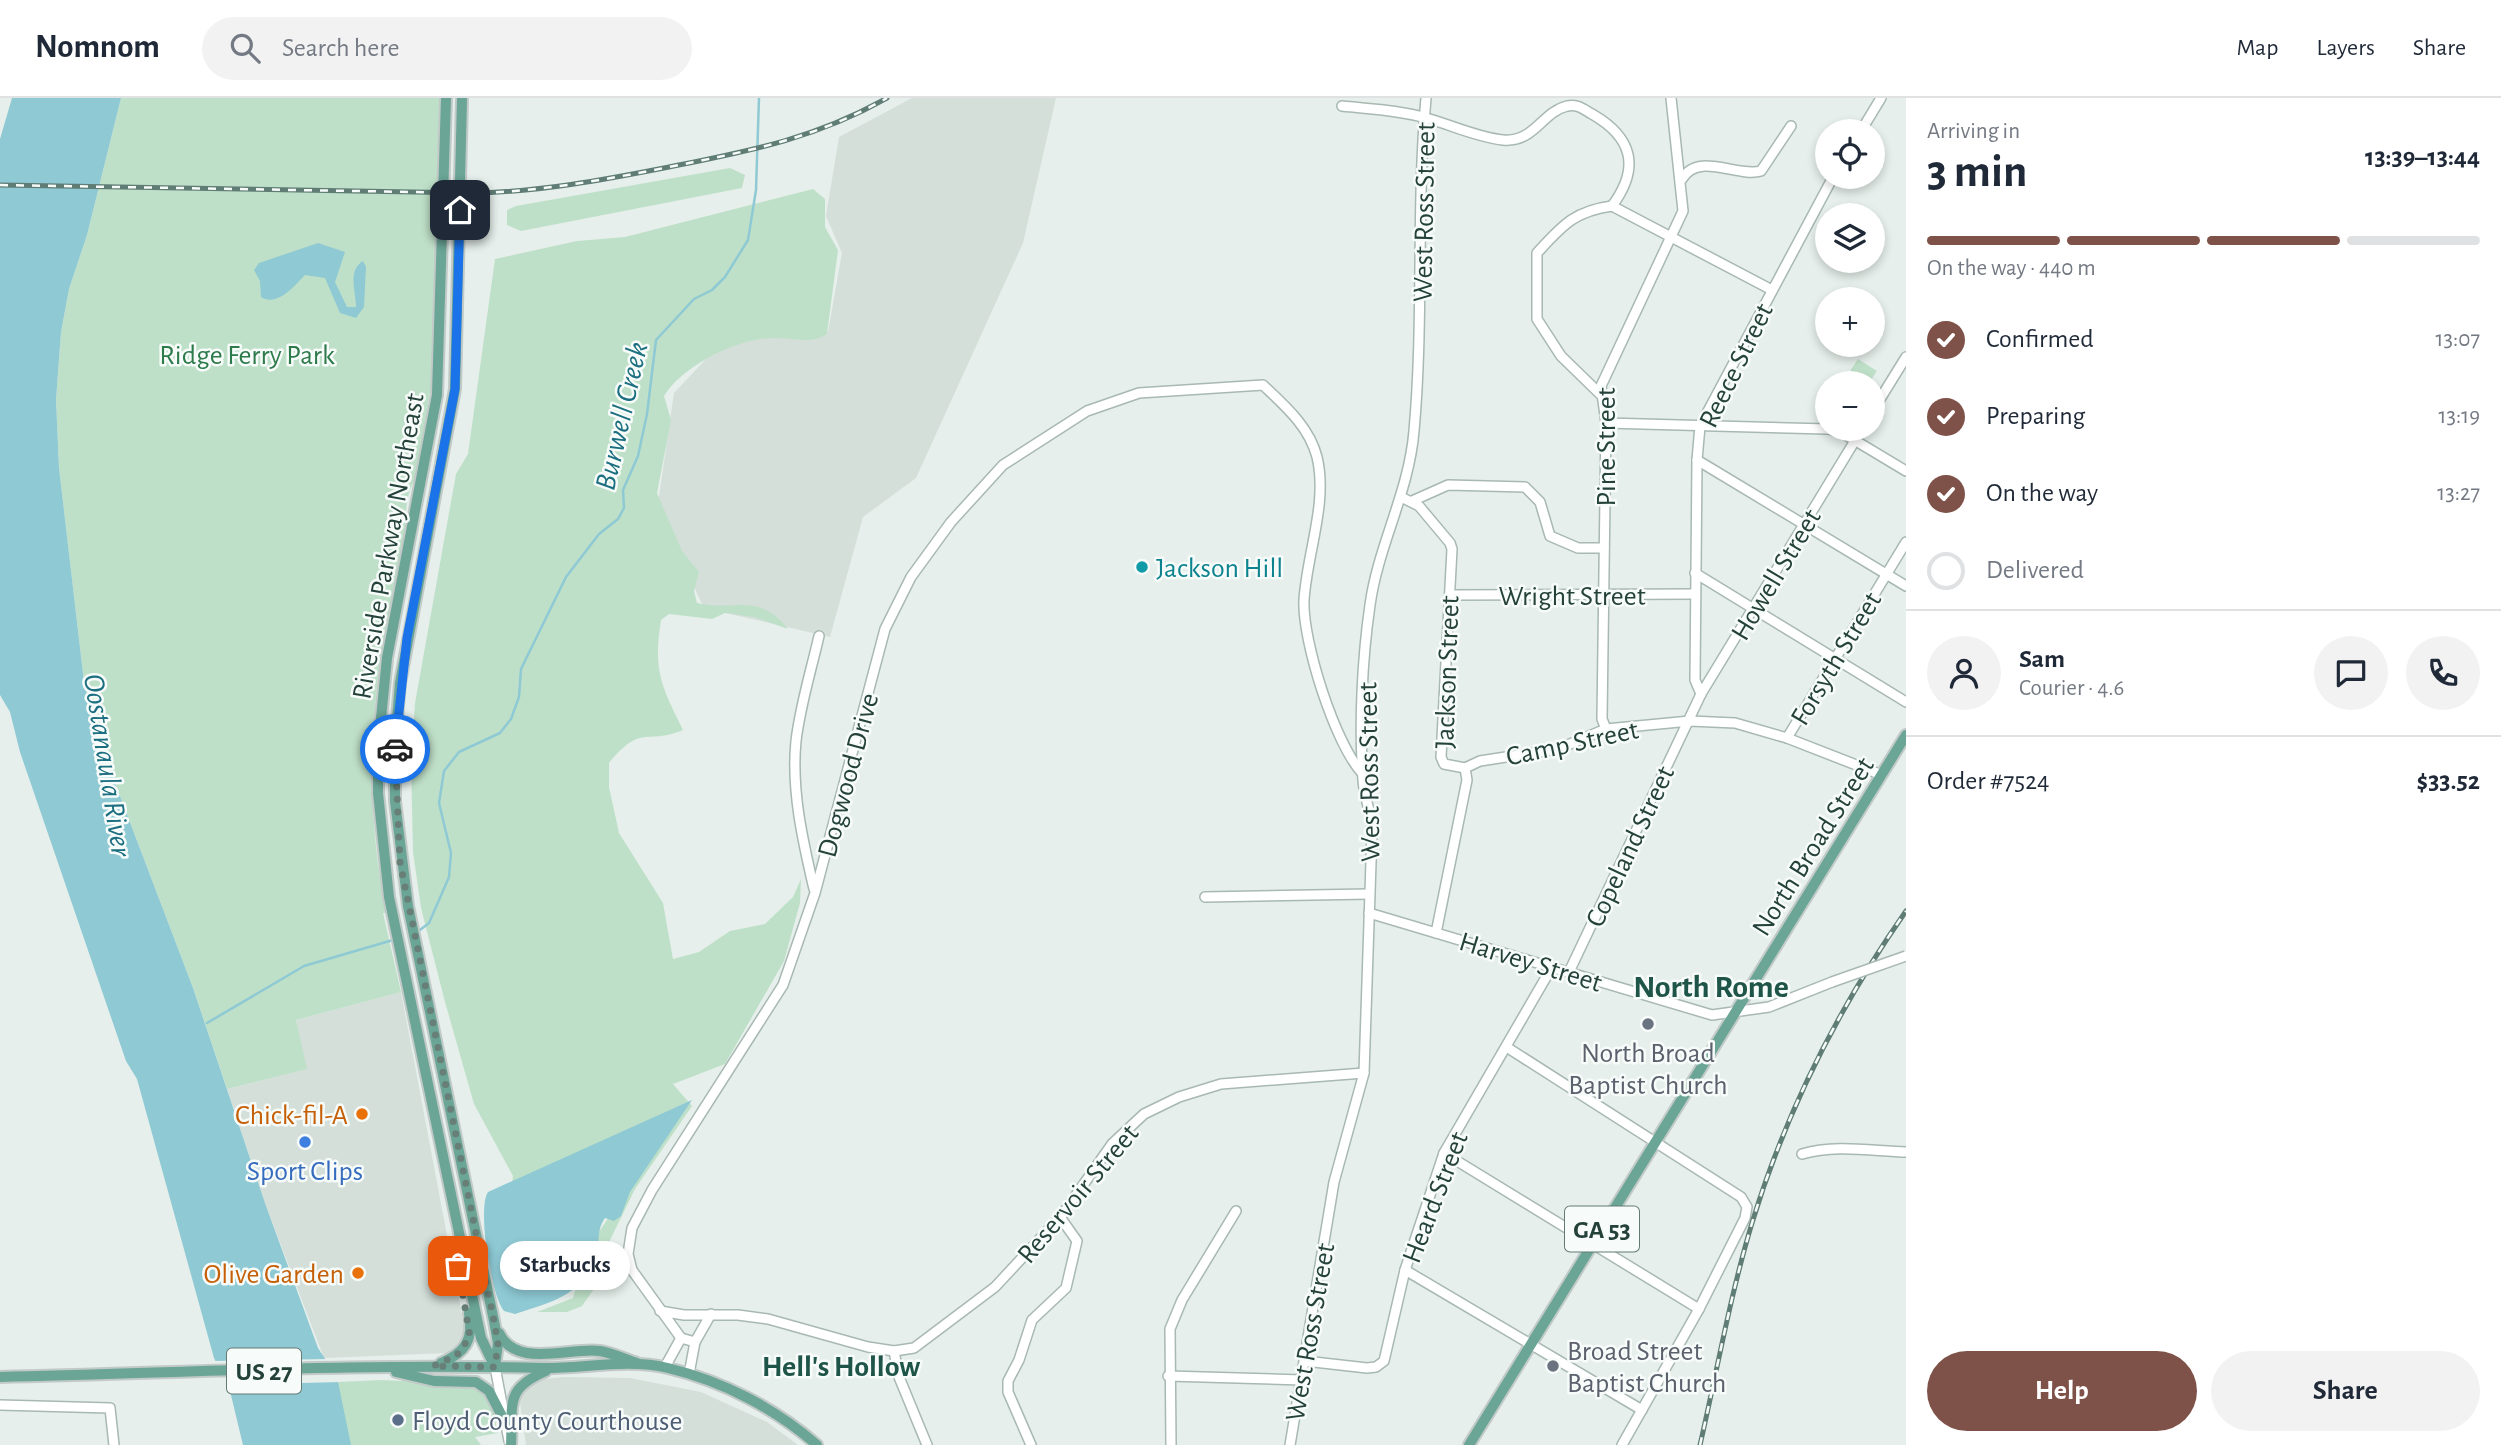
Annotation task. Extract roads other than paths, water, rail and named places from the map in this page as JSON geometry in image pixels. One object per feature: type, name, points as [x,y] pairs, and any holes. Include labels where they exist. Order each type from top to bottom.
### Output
[{"type":"main road","name":"Riverside Parkway Northeast","points":[[446,98],[437,395],[387,658],[378,748],[381,838],[391,910],[481,1338],[495,1367]]},
{"type":"main road","name":"Riverside Parkway Northeast","points":[[462,98],[455,389],[407,638],[397,714],[395,802],[408,906],[498,1343],[495,1367]]},
{"type":"main road","name":"North Broad Street","points":[[1469,1445],[1906,735]]},
{"type":"main road","points":[[433,1366],[456,1356],[466,1347],[471,1329],[430,1133],[435,1124]]},
{"type":"main road","points":[[494,1321],[504,1342],[511,1349],[522,1353],[600,1352],[646,1366]]},
{"type":"main road","name":"US 27","points":[[0,1377],[433,1366],[551,1369],[665,1367],[756,1402],[817,1445]]},
{"type":"main road","points":[[377,1369],[434,1381],[476,1382],[489,1391],[504,1420]]},
{"type":"main road","points":[[510,1445],[513,1399],[519,1386],[551,1369]]},
{"type":"street","name":"West Ross Street","points":[[1290,1445],[1334,1182],[1364,1073],[1371,816],[1363,774],[1362,743],[1370,604],[1401,497],[1414,436],[1419,379],[1426,98]]},
{"type":"street","name":"Pine Street","points":[[1606,729],[1602,719],[1606,423],[1605,407],[1600,394],[1604,377],[1683,211],[1682,179],[1671,98]]},
{"type":"street","points":[[1868,119],[1881,98]]},
{"type":"street","points":[[1342,106],[1424,117],[1480,136],[1506,140],[1529,135],[1561,108],[1583,108],[1612,126],[1623,143],[1628,176],[1626,187],[1612,205]]},
{"type":"street","points":[[1682,179],[1689,170],[1704,167],[1761,171],[1791,126]]},
{"type":"street","name":"Reece Street","points":[[1701,694],[1695,680],[1697,460],[1700,426],[1827,189]]},
{"type":"street","points":[[1600,394],[1560,356],[1537,319],[1537,253],[1563,224],[1588,209],[1612,205],[1772,290]]},
{"type":"street","points":[[1885,391],[1906,357]]},
{"type":"street","name":"Dogwood Drive","points":[[681,1338],[632,1270],[628,1254],[632,1228],[652,1191],[783,985],[815,893],[885,629],[911,577],[951,522],[1003,465],[1087,411],[1139,393],[1263,385],[1293,414],[1317,458],[1317,509],[1304,601],[1307,627],[1314,661],[1343,747],[1363,774]]},
{"type":"street","points":[[1606,423],[1815,429]]},
{"type":"street","name":"Howell Street","points":[[1690,721],[1701,694],[1854,441]]},
{"type":"street","points":[[1857,441],[1906,471]]},
{"type":"street","points":[[1697,460],[1906,586]]},
{"type":"street","points":[[1412,502],[1448,485],[1525,487],[1540,502],[1550,536],[1578,548],[1604,548]]},
{"type":"street","name":"Jackson Street","points":[[1401,497],[1419,506],[1450,543],[1450,595],[1441,757],[1444,764],[1465,768],[1467,780],[1436,933]]},
{"type":"street","name":"Forsyth Street","points":[[1787,738],[1906,542]]},
{"type":"street","points":[[1695,573],[1906,702]]},
{"type":"street","name":"Wright Street","points":[[1450,595],[1695,594]]},
{"type":"street","points":[[815,893],[802,829],[795,764],[799,722],[819,636]]},
{"type":"street","name":"Camp Street","points":[[1465,768],[1480,761],[1559,749],[1606,729],[1690,721],[1735,723],[1787,738],[1882,775]]},
{"type":"street","name":"Copeland Street","points":[[1569,972],[1690,721]]},
{"type":"street","points":[[1205,897],[1370,894]]},
{"type":"street","name":"Harvey Street","points":[[1369,913],[1712,1015],[1735,1014],[1769,1007],[1906,956]]},
{"type":"street","name":"Heard Street","points":[[1305,1362],[1367,1368],[1381,1364],[1387,1351],[1405,1270],[1444,1153],[1508,1048],[1552,967]]},
{"type":"street","points":[[1508,1048],[1656,1141],[1741,1198],[1747,1207],[1745,1218],[1699,1309],[1622,1445]]},
{"type":"street","name":"Reservoir Street","points":[[660,1311],[684,1315],[711,1314],[768,1319],[868,1348],[894,1351],[922,1344],[995,1287],[1060,1217],[1112,1144],[1144,1114],[1179,1097],[1221,1084],[1364,1073]]},
{"type":"street","points":[[1802,1154],[1816,1150],[1842,1149],[1906,1152]]},
{"type":"street","points":[[1444,1153],[1699,1309]]},
{"type":"street","points":[[1171,1445],[1168,1376],[1170,1329],[1176,1313],[1236,1211]]},
{"type":"street","points":[[1031,1445],[1008,1392],[1008,1381],[1019,1360],[1032,1320],[1060,1296],[1068,1283],[1077,1241],[1060,1217]]},
{"type":"street","points":[[1405,1270],[1642,1410]]},
{"type":"street","points":[[689,1374],[695,1342],[711,1314]]},
{"type":"street","points":[[665,1367],[681,1338],[695,1342]]},
{"type":"street","points":[[894,1351],[899,1377],[927,1445]]},
{"type":"street","name":"Riverside Parkway Northeast","points":[[495,1367],[510,1445]]},
{"type":"street","points":[[1168,1376],[1302,1380]]},
{"type":"street","points":[[0,1405],[110,1408],[114,1445]]},
{"type":"water","name":"Oostanaula River","points":[[12,98],[121,98],[87,235],[69,289],[61,332],[56,400],[59,468],[84,682],[96,733],[193,988],[266,1206],[318,1348],[337,1377],[351,1445],[243,1445],[230,1391],[214,1358],[137,1079],[126,1061],[20,752],[10,712],[0,695],[0,139]]},
{"type":"water","points":[[318,243],[345,252],[335,282],[347,307],[356,307],[353,282],[355,270],[363,261],[366,267],[364,307],[356,318],[340,313],[325,278],[305,275],[279,297],[261,297],[260,281],[254,270],[259,263]]},
{"type":"water","points":[[692,1100],[630,1192],[621,1216],[614,1221],[605,1218],[600,1228],[596,1259],[582,1282],[551,1302],[515,1314],[504,1311],[494,1288],[487,1252],[484,1215],[488,1192]]},
{"type":"waterway","name":"Burwell Creek","points":[[416,933],[429,923],[449,877],[451,853],[439,803],[444,771],[459,752],[500,733],[511,719],[519,697],[521,669],[566,577],[599,534],[618,519],[624,508],[623,490],[638,456],[647,414],[656,340],[694,299],[712,290],[725,277],[748,240],[756,190],[759,98]]},
{"type":"waterway","name":"Burwell Creek","points":[[207,1023],[304,966],[393,940]]},
{"type":"railway","points":[[0,185],[472,193],[522,190],[620,176],[754,149],[807,134],[887,98]]},
{"type":"railway","points":[[1700,1445],[1744,1250],[1781,1140],[1837,1022],[1858,984],[1906,911]]},
{"type":"place","name":"Jackson Hill","points":[[1142,567]]},
{"type":"place","name":"North Broad Baptist Church","points":[[1648,1024]]},
{"type":"place","name":"Chick-fil-A","points":[[362,1114]]},
{"type":"place","name":"Sport Clips","points":[[305,1142]]},
{"type":"place","name":"Starbucks","points":[[458,1266]]},
{"type":"place","name":"Olive Garden","points":[[358,1273]]},
{"type":"place","name":"Broad Street Baptist Church","points":[[1553,1366]]},
{"type":"place","name":"Floyd County Courthouse","points":[[398,1420]]},
{"type":"district","name":"North Rome","points":[[1711,986]]},
{"type":"district","name":"Hell's Hollow","points":[[841,1366]]},
{"type":"park label","name":"Ridge Ferry Park","points":[[247,354]]}]
